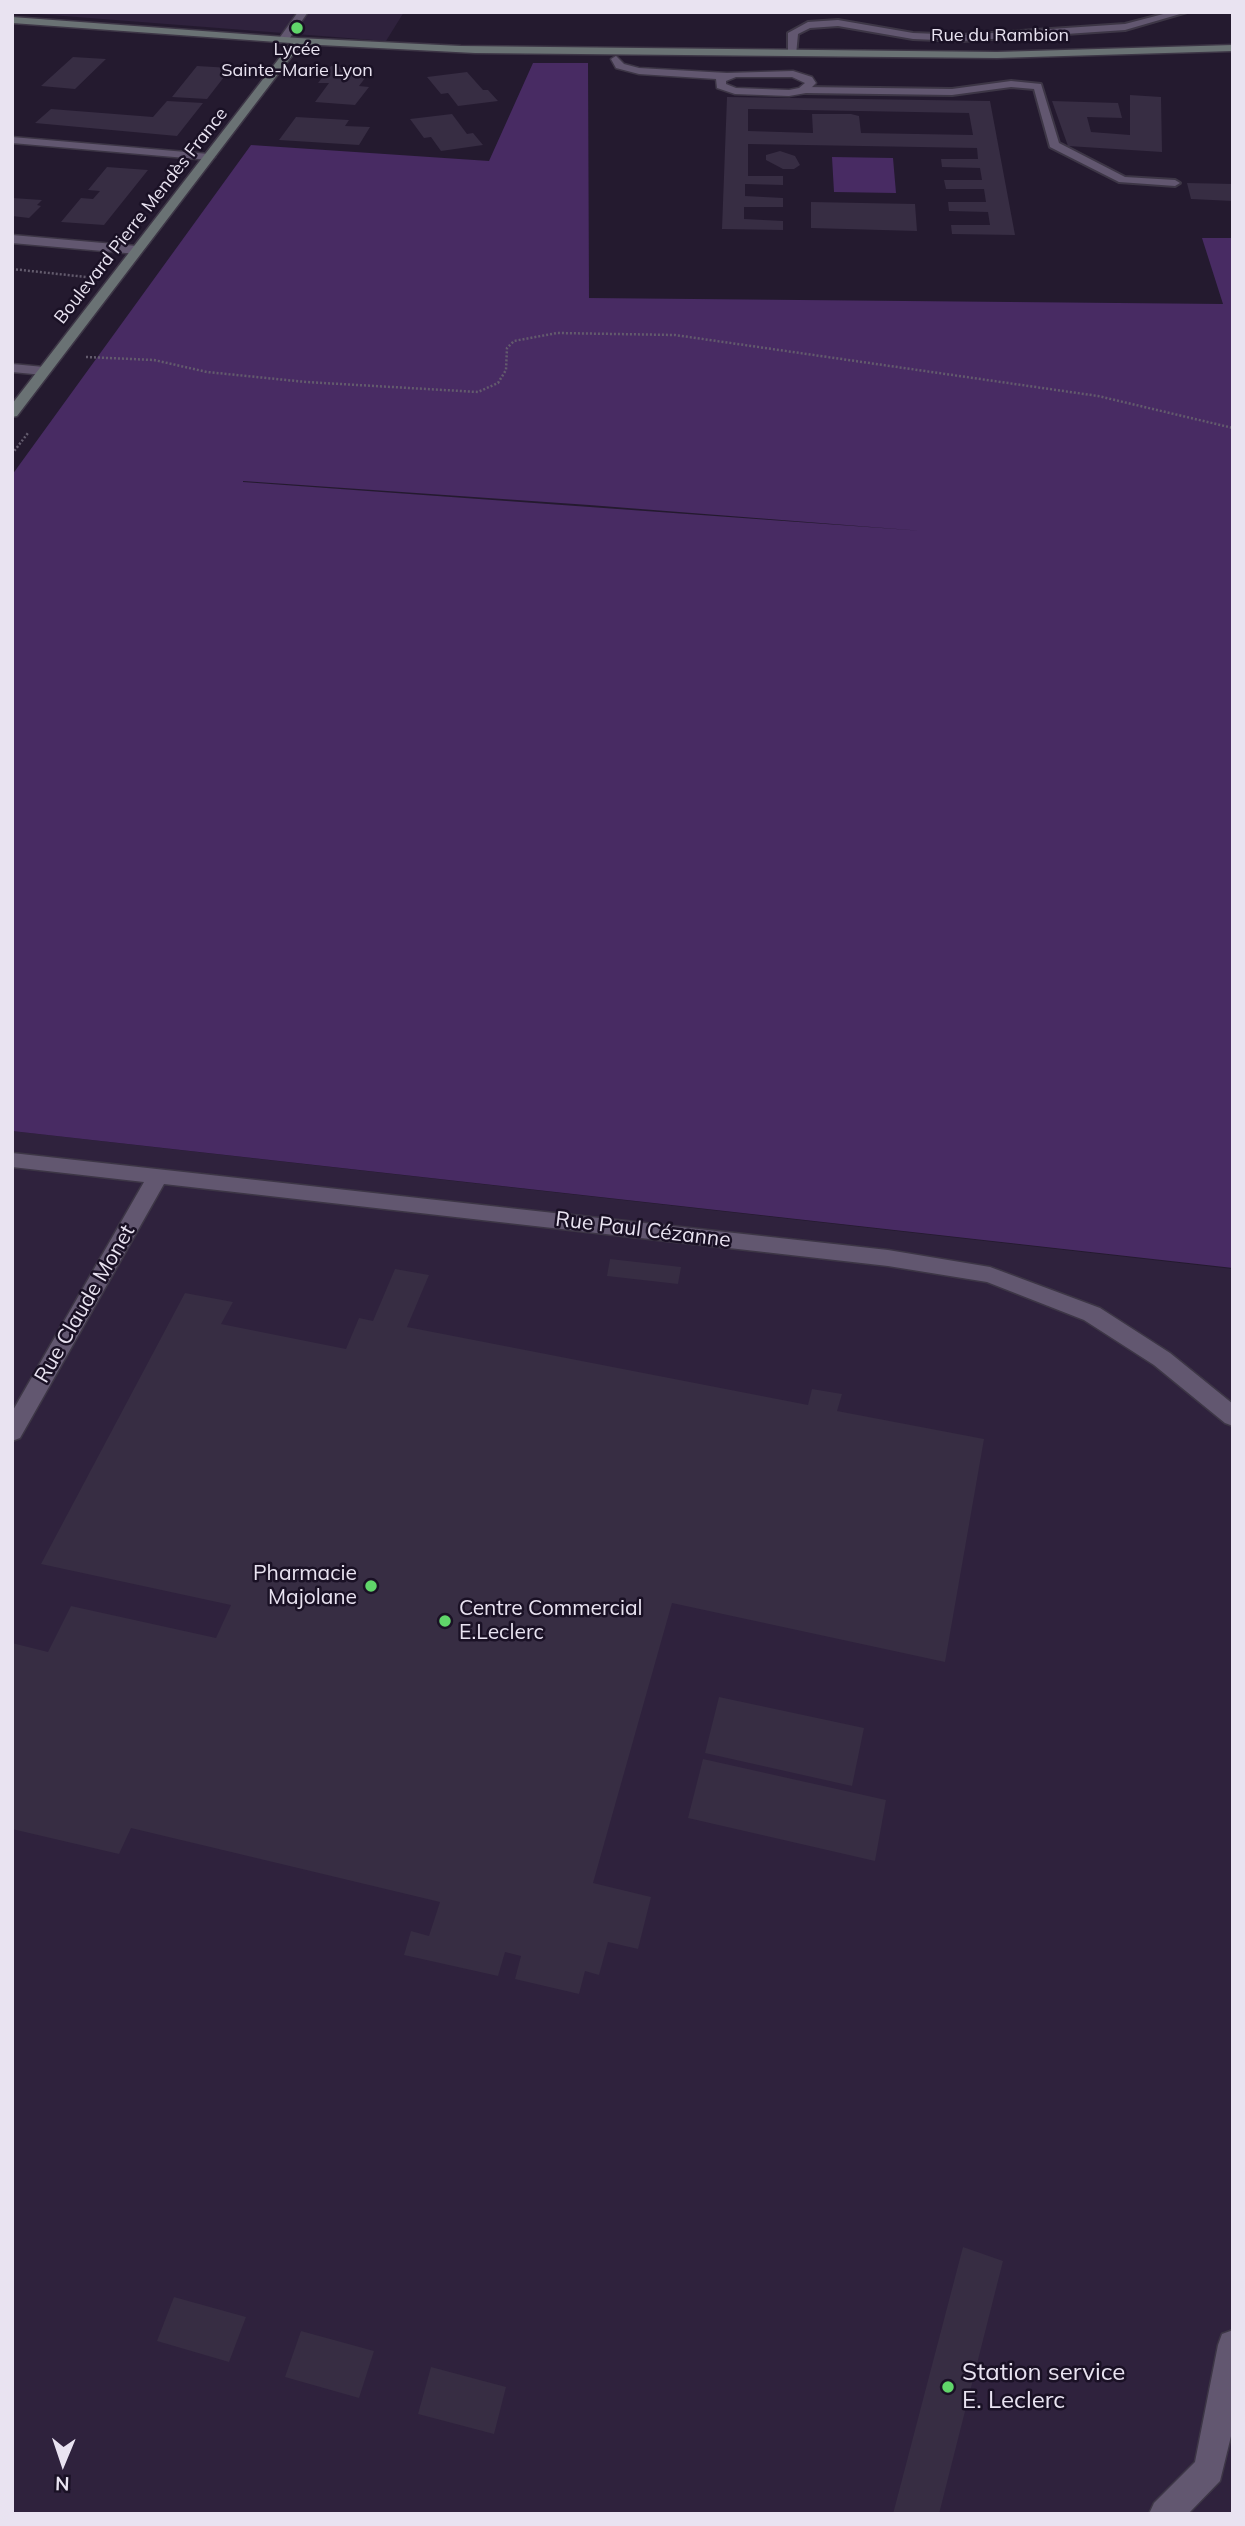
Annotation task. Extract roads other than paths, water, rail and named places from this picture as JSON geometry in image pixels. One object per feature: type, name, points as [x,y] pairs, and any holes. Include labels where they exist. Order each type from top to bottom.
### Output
[{"type":"street","points":[[284,40],[303,12]]},
{"type":"street","name":"Rue du Rambion","points":[[12,20],[298,41],[617,59],[690,59],[768,53]]},
{"type":"street","name":"Boulevard Pierre Mendès France","points":[[12,413],[298,41]]},
{"type":"street","name":"Rue du Rambion","points":[[462,49],[997,55],[1233,48]]},
{"type":"street","points":[[617,59],[620,66],[639,71],[726,76],[743,73],[793,74],[808,79],[811,83],[805,90],[789,93],[736,91],[721,86],[719,82],[726,76]]},
{"type":"street","points":[[12,140],[209,157]]},
{"type":"street","points":[[12,239],[137,250]]},
{"type":"street","points":[[12,368],[44,371]]},
{"type":"street","name":"Rue Paul Cézanne","points":[[12,1160],[888,1258],[990,1275],[1092,1314],[1162,1359],[1233,1418]]},
{"type":"street","name":"Rue Claude Monet","points":[[12,1432],[158,1176]]},
{"type":"street","points":[[1165,2514],[1209,2470],[1233,2345]]},
{"type":"lane","points":[[793,53],[793,33],[808,25],[838,23],[913,36],[962,38],[1125,27],[1183,12]]},
{"type":"lane","points":[[805,90],[952,92],[1012,84],[1038,86],[1054,145],[1123,180],[1175,183]]},
{"type":"place","name":"Lycée Sainte-Marie Lyon","points":[[297,28]]},
{"type":"place","name":"Pharmacie Majolane","points":[[371,1586]]},
{"type":"place","name":"Centre Commercial E.Leclerc","points":[[445,1621]]},
{"type":"place","name":"Station service E. Leclerc","points":[[948,2387]]}]
